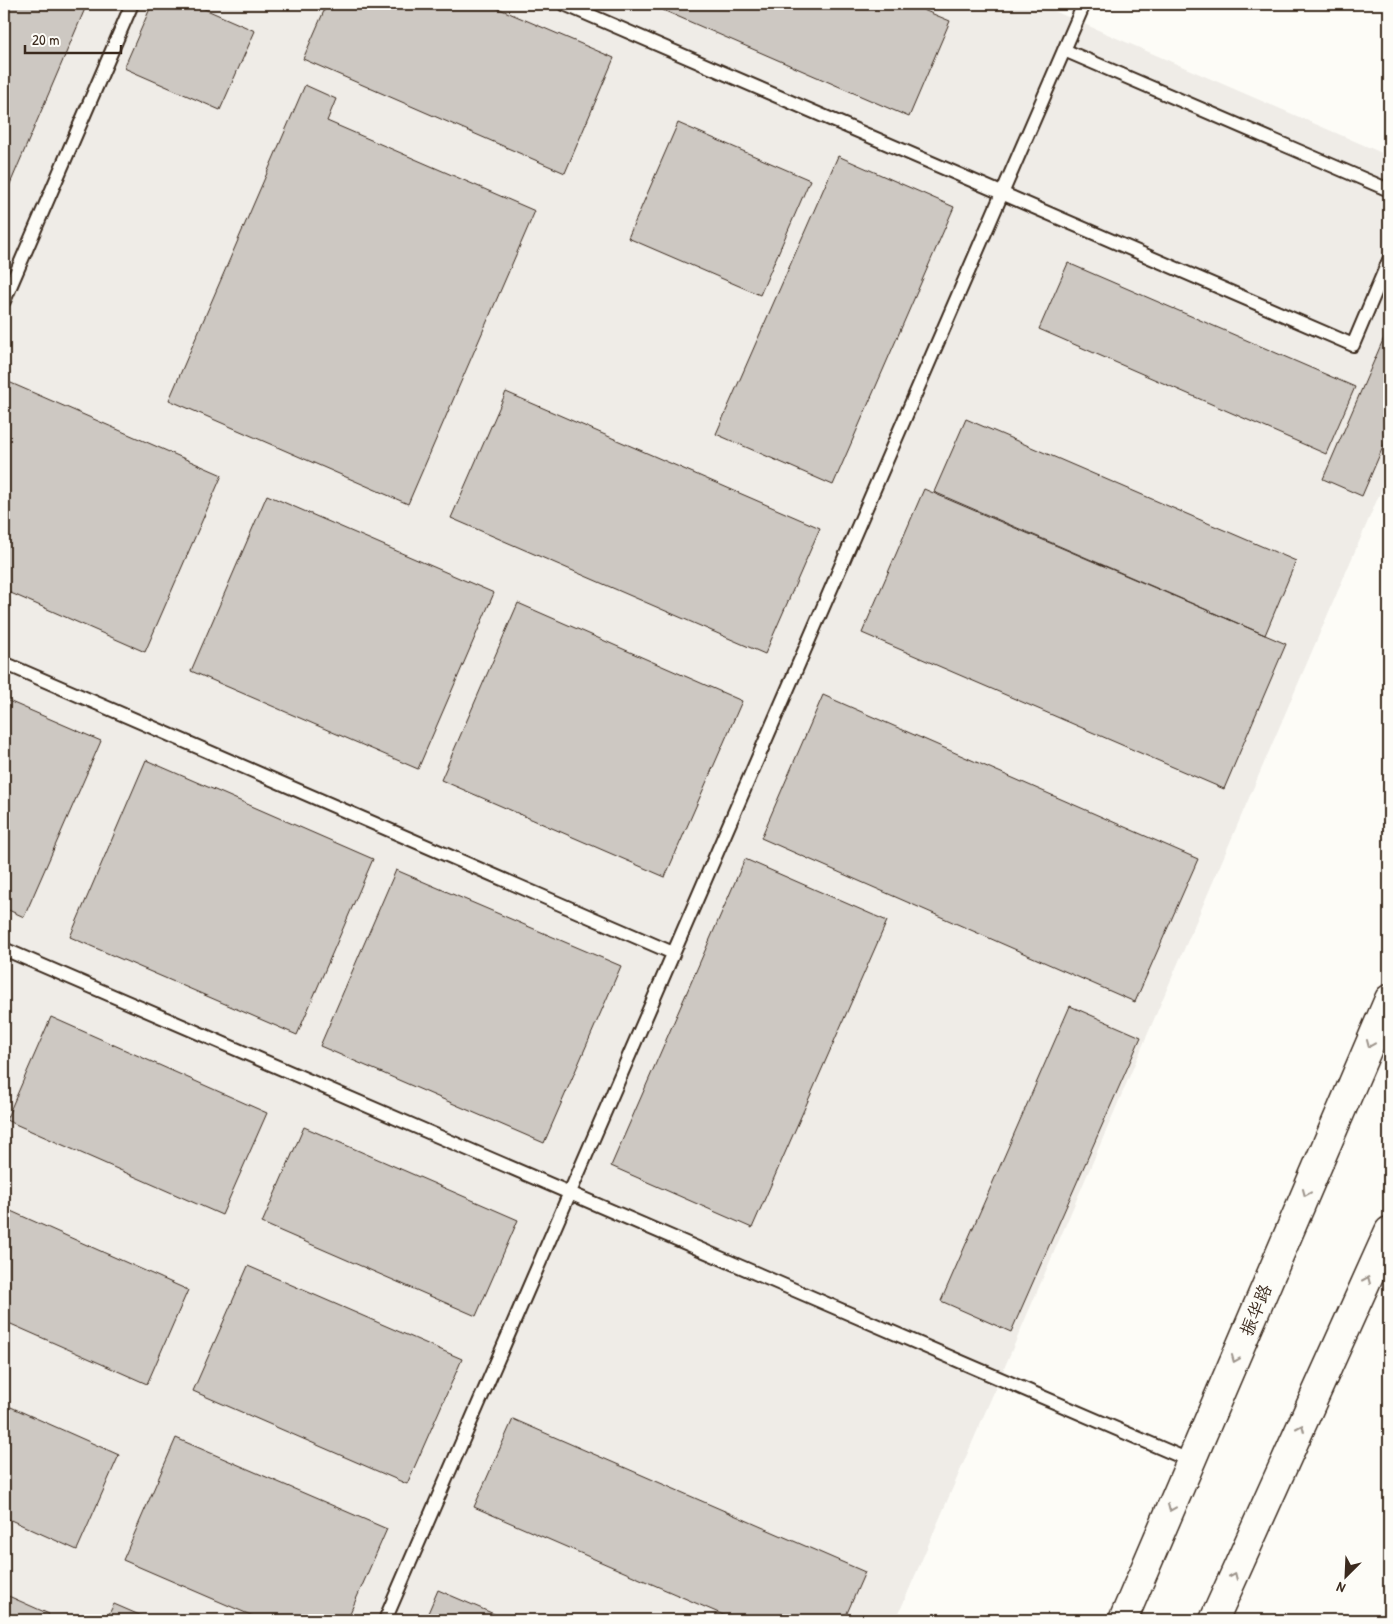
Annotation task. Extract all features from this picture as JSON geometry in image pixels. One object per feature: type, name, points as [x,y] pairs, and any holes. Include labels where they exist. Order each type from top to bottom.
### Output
[{"type":"main road","name":"振华路","points":[[1123,1620],[1389,999]]},
{"type":"main road","points":[[1214,1620],[1389,1231]]},
{"type":"lane","points":[[4,300],[132,4]]},
{"type":"lane","points":[[564,4],[1353,345],[1389,260]]},
{"type":"lane","points":[[385,1620],[1084,4]]},
{"type":"lane","points":[[1064,50],[1389,190]]},
{"type":"lane","points":[[4,663],[673,953]]},
{"type":"lane","points":[[4,949],[1191,1461]]},
{"type":"shaded area","points":[[4,4],[1038,4],[1389,156],[1389,472],[896,1620],[4,1620]]},
{"type":"building","points":[[4,4],[87,4],[4,198]]},
{"type":"building","points":[[152,4],[193,4],[255,31],[220,110],[124,68]]},
{"type":"building","points":[[327,4],[488,4],[614,58],[565,173],[303,59]]},
{"type":"building","points":[[649,4],[909,4],[950,21],[909,117]]},
{"type":"building","points":[[305,85],[336,99],[327,121],[535,211],[408,504],[169,400]]},
{"type":"building","points":[[678,123],[810,180],[760,295],[628,238]]},
{"type":"building","points":[[838,156],[954,207],[833,485],[716,434]]},
{"type":"building","points":[[1068,263],[1355,387],[1326,454],[1039,329]]},
{"type":"building","points":[[1389,326],[1389,433],[1362,496],[1323,479]]},
{"type":"building","points":[[4,380],[222,475],[145,652],[4,590]]},
{"type":"building","points":[[506,392],[820,528],[765,654],[451,518]]},
{"type":"building","points":[[966,419],[1296,561],[1265,635],[934,492]]},
{"type":"building","points":[[924,489],[1286,644],[1224,789],[862,633]]},
{"type":"building","points":[[267,495],[494,593],[418,769],[191,671]]},
{"type":"building","points":[[518,603],[742,701],[665,877],[441,780]]},
{"type":"building","points":[[823,695],[1198,859],[1135,1002],[761,838]]},
{"type":"building","points":[[4,699],[101,741],[24,917],[4,908]]},
{"type":"building","points":[[146,760],[373,859],[297,1035],[70,937]]},
{"type":"building","points":[[745,859],[887,921],[752,1228],[611,1166]]},
{"type":"building","points":[[396,870],[621,966],[544,1143],[320,1046]]},
{"type":"building","points":[[1070,1006],[1141,1037],[1011,1332],[941,1301]]},
{"type":"building","points":[[51,1017],[267,1113],[222,1215],[6,1120]]},
{"type":"building","points":[[304,1127],[518,1220],[476,1316],[262,1223]]},
{"type":"building","points":[[4,1208],[188,1290],[147,1384],[4,1321]]},
{"type":"building","points":[[248,1266],[462,1359],[407,1484],[193,1391]]},
{"type":"building","points":[[4,1404],[119,1455],[77,1550],[4,1517]]},
{"type":"building","points":[[513,1419],[865,1572],[844,1620],[735,1620],[474,1507]]},
{"type":"building","points":[[176,1438],[387,1529],[347,1620],[262,1620],[123,1560]]},
{"type":"building","points":[[438,1590],[508,1620],[425,1620]]},
{"type":"building","points":[[4,1594],[49,1614],[46,1620],[4,1620]]},
{"type":"building","points":[[114,1604],[151,1620],[106,1620]]}]
